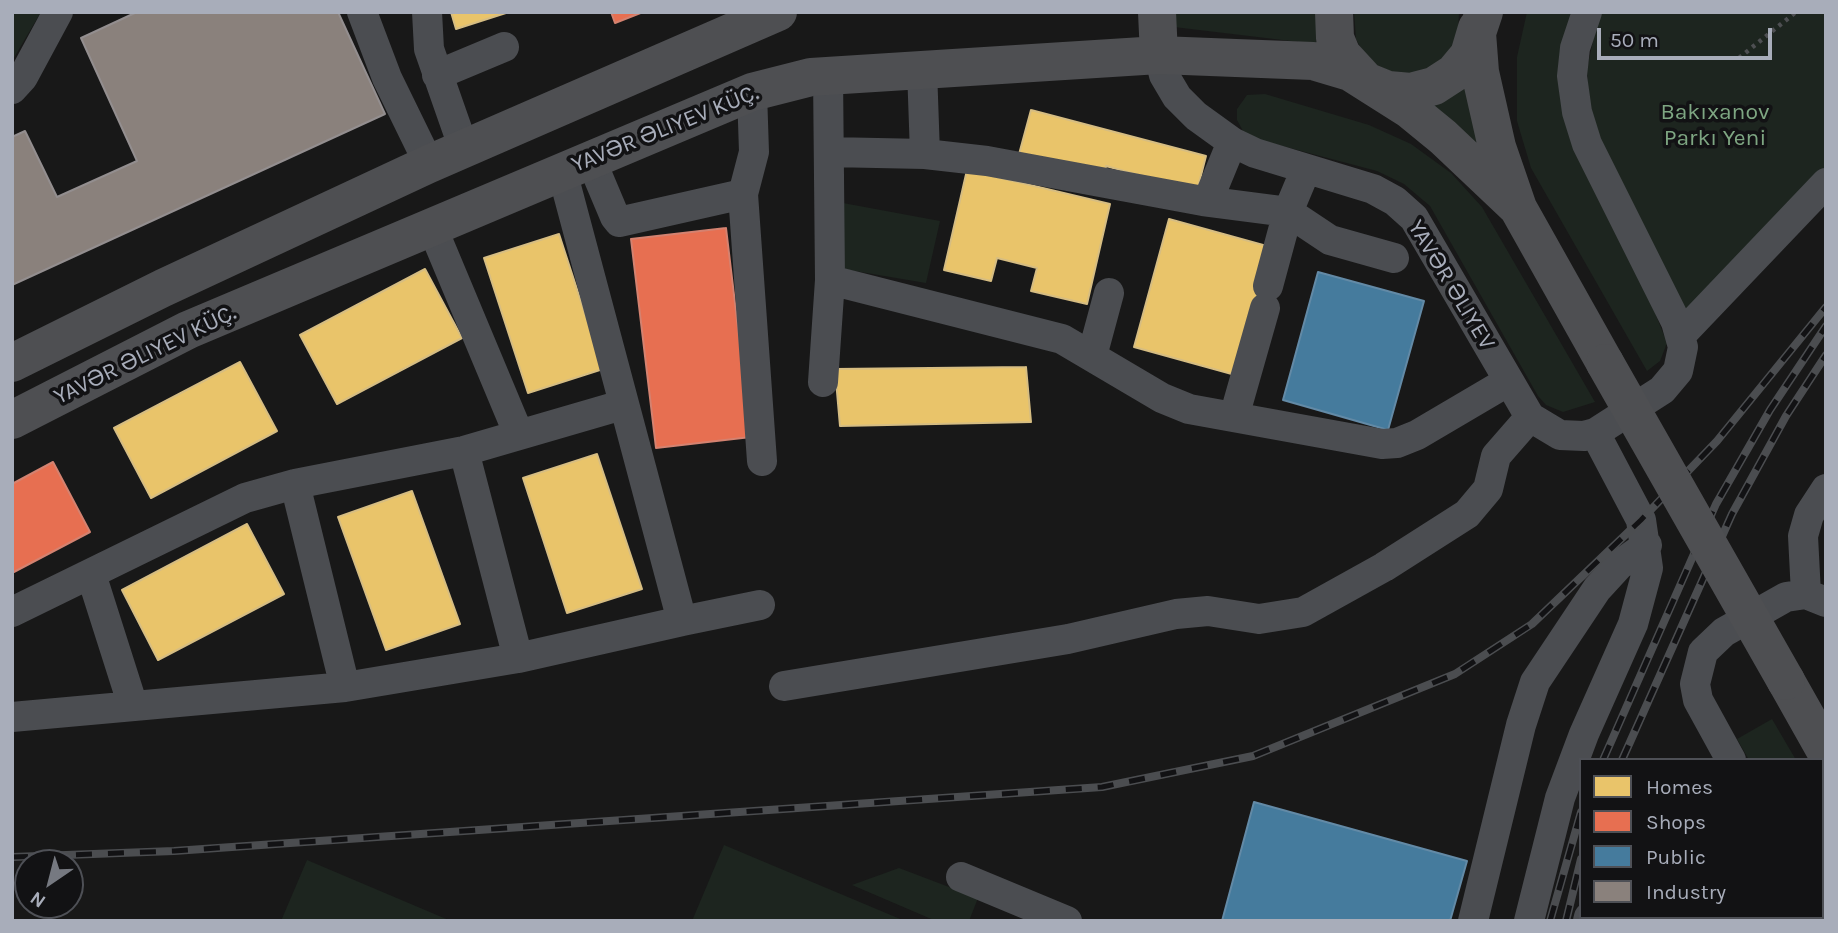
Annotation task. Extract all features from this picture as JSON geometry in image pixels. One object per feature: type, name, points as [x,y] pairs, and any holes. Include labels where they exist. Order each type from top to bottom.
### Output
[{"type":"main road","points":[[12,363],[163,288],[735,20],[778,12]]},
{"type":"main road","points":[[1157,12],[1159,55]]},
{"type":"main road","points":[[1334,12],[1335,38],[1342,55],[1366,81],[1443,137],[1518,208]]},
{"type":"main road","points":[[1366,81],[1388,90],[1411,92],[1434,86],[1454,74],[1469,55],[1479,19]]},
{"type":"main road","points":[[1479,19],[1485,107],[1518,208],[1826,751]]},
{"type":"main road","name":"YAVƏR ƏLIYEV KÜÇ.","points":[[12,420],[188,330],[752,92],[791,80],[828,75],[1159,55],[1313,61],[1366,81]]},
{"type":"street","points":[[12,89],[23,77],[58,12]]},
{"type":"street","points":[[362,12],[383,68],[429,164]]},
{"type":"street","points":[[428,12],[429,49],[464,149]]},
{"type":"street","points":[[1529,921],[1560,798],[1644,594],[1648,568],[1647,545],[1641,520],[1595,433],[1662,390],[1671,381],[1683,360],[1681,335],[1587,144],[1577,112],[1572,76],[1575,48],[1587,12]]},
{"type":"street","points":[[437,75],[504,47]]},
{"type":"street","name":"YAVƏR ƏLIYEV","points":[[1159,55],[1164,75],[1177,97],[1196,116],[1232,142],[1306,169],[1373,189],[1395,201],[1414,218],[1507,382],[1531,417],[1560,435],[1571,437],[1595,433]]},
{"type":"street","points":[[922,69],[925,154]]},
{"type":"street","points":[[823,382],[830,280],[828,75]]},
{"type":"street","points":[[752,92],[754,152],[743,194],[762,461]]},
{"type":"street","points":[[1203,201],[1209,198],[1232,142]]},
{"type":"street","points":[[829,152],[925,154],[1001,163],[1203,201],[1289,212],[1330,240],[1394,258]]},
{"type":"street","points":[[577,166],[620,222],[743,194]]},
{"type":"street","points":[[577,166],[622,405],[682,621]]},
{"type":"street","points":[[1234,417],[1289,212],[1306,169]]},
{"type":"street","points":[[1681,335],[1826,183]]},
{"type":"street","points":[[432,227],[519,435]]},
{"type":"street","points":[[830,280],[1062,339],[1162,398],[1189,409],[1382,444],[1397,443],[1417,435],[1507,382]]},
{"type":"street","points":[[1092,356],[1109,293]]},
{"type":"street","points":[[12,612],[245,498],[295,484],[464,451],[622,405]]},
{"type":"street","points":[[783,686],[1068,639],[1176,614],[1208,611],[1259,619],[1303,612],[1384,567],[1467,514],[1488,489],[1496,456],[1531,417]]},
{"type":"street","points":[[464,451],[518,658]]},
{"type":"street","points":[[295,484],[345,687]]},
{"type":"street","points":[[1730,758],[1698,700],[1695,684],[1703,652],[1709,644],[1734,626],[1786,597],[1816,598],[1803,536],[1810,515],[1826,489]]},
{"type":"street","points":[[1473,921],[1521,724],[1535,682],[1597,589],[1619,565],[1647,545]]},
{"type":"street","points":[[90,574],[133,706]]},
{"type":"street","points":[[12,717],[345,687],[518,658],[760,605]]},
{"type":"street","points":[[961,877],[1066,921]]},
{"type":"path","points":[[1739,58],[1795,13]]},
{"type":"green space","points":[[12,12],[41,12],[12,61]]},
{"type":"green space","points":[[1178,12],[1317,12],[1316,44],[1174,27],[1173,13]]},
{"type":"green space","points":[[1354,12],[1459,12],[1458,31],[1452,48],[1439,62],[1425,70],[1408,74],[1392,72],[1377,65],[1364,54],[1356,39]]},
{"type":"green space","points":[[1527,12],[1573,12],[1559,71],[1667,343],[1660,361],[1647,371],[1531,168],[1517,121],[1517,57]]},
{"type":"green space","name":"Bakıxanov Parkı Yeni","points":[[1599,12],[1826,12],[1826,201],[1692,323],[1605,154],[1589,106],[1587,69]]},
{"type":"green space","points":[[1465,86],[1496,173],[1429,105]]},
{"type":"green space","points":[[1265,94],[1369,125],[1411,144],[1451,173],[1482,207],[1595,402],[1563,412],[1546,405],[1538,396],[1430,206],[1404,184],[1377,171],[1252,138],[1243,131],[1237,120],[1237,109],[1247,95]]},
{"type":"green space","points":[[843,203],[940,221],[926,283],[843,269]]},
{"type":"green space","points":[[1772,719],[1795,758],[1748,758],[1737,739]]},
{"type":"green space","points":[[724,845],[905,921],[692,921]]},
{"type":"green space","points":[[307,860],[451,921],[281,921]]},
{"type":"green space","points":[[899,868],[978,898],[969,921],[936,921],[852,885]]},
{"type":"building: Homes","points":[[451,12],[509,12],[456,29]]},
{"type":"building: Homes","points":[[1031,110],[1206,156],[1197,191],[1106,166],[1102,181],[1018,158]]},
{"type":"building: Homes","points":[[967,170],[1110,204],[1087,304],[1031,291],[1037,268],[997,258],[991,281],[944,270]]},
{"type":"building: Homes","points":[[1169,219],[1274,248],[1239,376],[1134,347]]},
{"type":"building: Homes","points":[[559,234],[603,369],[528,393],[484,258]]},
{"type":"building: Homes","points":[[425,269],[462,338],[337,404],[300,335]]},
{"type":"building: Homes","points":[[240,362],[277,431],[151,498],[114,428]]},
{"type":"building: Homes","points":[[1026,367],[1031,422],[840,426],[835,369]]},
{"type":"building: Homes","points":[[597,454],[642,589],[567,613],[523,478]]},
{"type":"building: Homes","points":[[412,491],[460,624],[386,650],[338,517]]},
{"type":"building: Homes","points":[[247,524],[284,594],[158,660],[122,590]]},
{"type":"building: Shops","points":[[611,12],[643,12],[615,23]]},
{"type":"building: Shops","points":[[726,228],[751,437],[656,448],[631,239]]},
{"type":"building: Shops","points":[[53,462],[90,532],[12,573],[12,484]]},
{"type":"building: Public","points":[[1318,272],[1424,301],[1388,430],[1283,400]]},
{"type":"building: Public","points":[[1254,802],[1467,861],[1450,921],[1222,921]]},
{"type":"building: Industry","points":[[137,12],[338,12],[385,114],[12,285],[12,137],[25,131],[57,197],[137,161],[81,38]]},
{"type":"railway","points":[[12,857],[174,851],[1102,787],[1253,756],[1455,674],[1532,624],[1641,520],[1717,441],[1826,307]]},
{"type":"railway","points":[[1604,758],[1716,504],[1770,410],[1826,326]]},
{"type":"railway","points":[[1623,758],[1732,514],[1786,416],[1826,355]]},
{"type":"railway","points":[[1550,921],[1579,819]]},
{"type":"railway","points":[[1566,921],[1579,867]]}]
